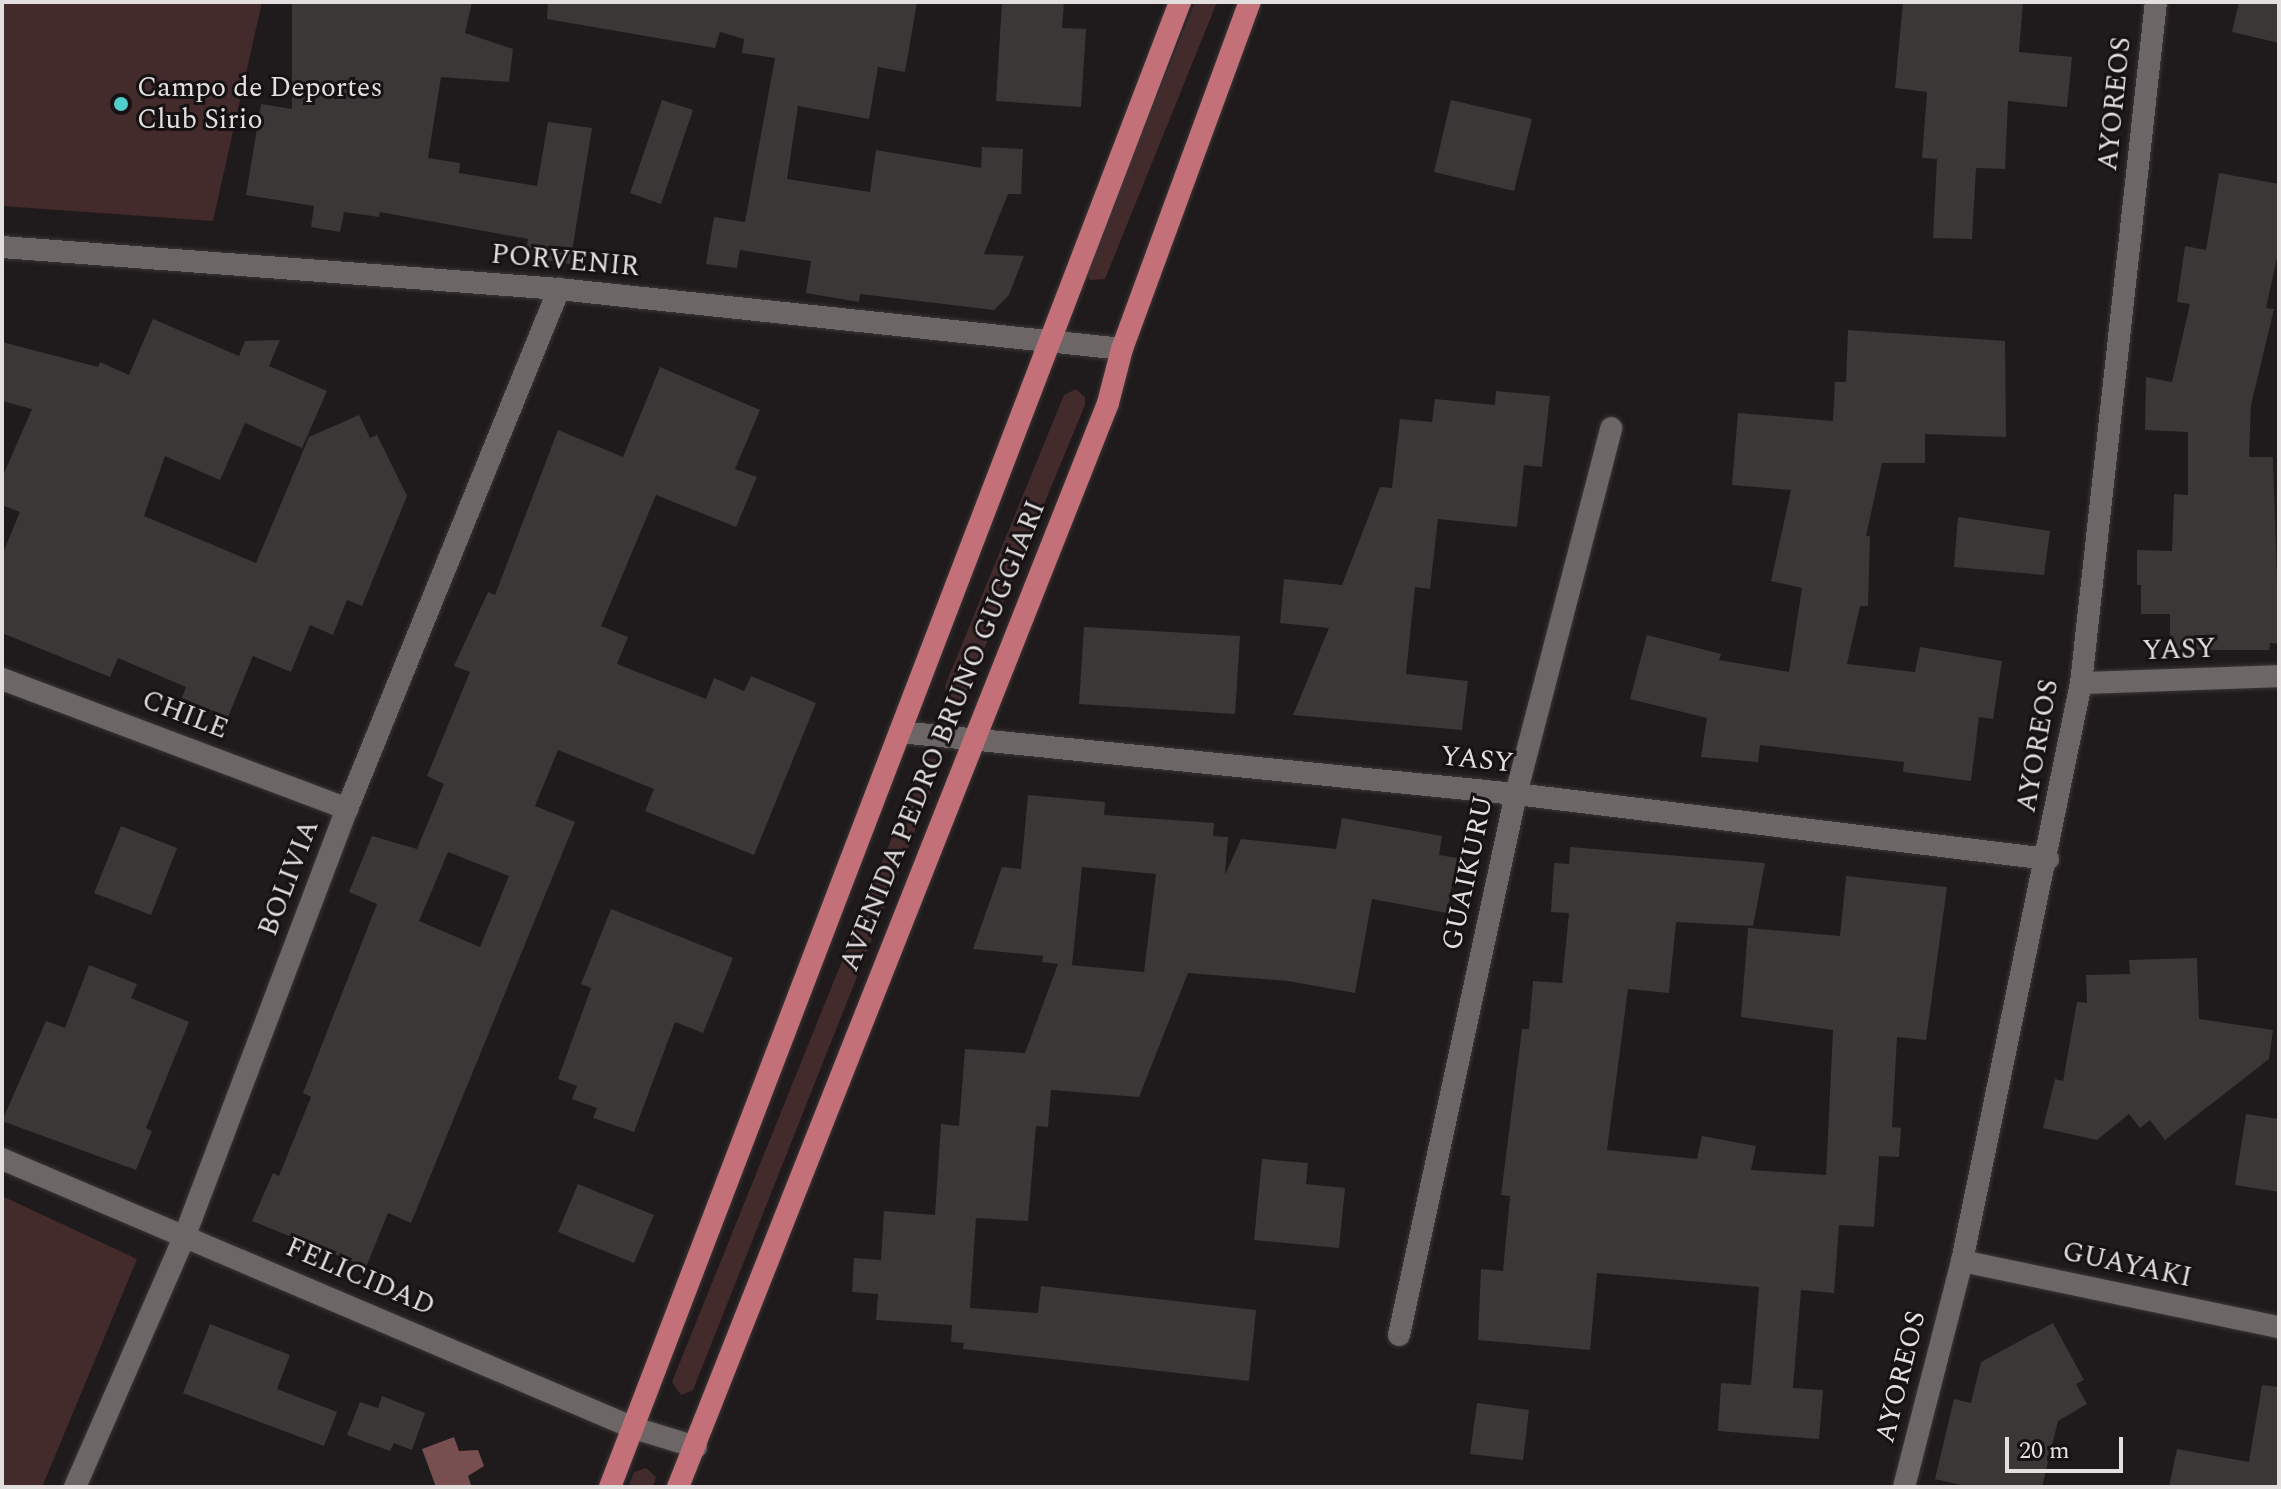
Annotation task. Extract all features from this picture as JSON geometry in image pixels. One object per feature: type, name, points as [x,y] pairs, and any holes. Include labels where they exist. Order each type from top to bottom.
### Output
[{"type":"main road","name":"AVENIDA PEDRO BRUNO GUGGIARI","points":[[610,1487],[1180,2]]},
{"type":"main road","name":"AVENIDA PEDRO BRUNO GUGGIARI","points":[[678,1487],[1108,403],[1122,349],[1250,2]]},
{"type":"street","name":"AYOREOS","points":[[1904,1487],[1962,1261],[2048,859],[2081,683],[2156,2]]},
{"type":"street","name":"PORVENIR","points":[[2,247],[559,289],[1122,349]]},
{"type":"street","name":"BOLIVIA","points":[[75,1487],[185,1235],[347,809],[559,289]]},
{"type":"street","name":"GUAIKURU","points":[[1399,1335],[1516,794],[1611,428]]},
{"type":"street","name":"YASY","points":[[2081,683],[2279,676]]},
{"type":"street","name":"CHILE","points":[[2,679],[347,809]]},
{"type":"street","name":"YASY","points":[[900,732],[1516,794],[2048,859]]},
{"type":"street","name":"FELICIDAD","points":[[2,1159],[634,1428],[696,1447]]},
{"type":"street","name":"GUAYAKI","points":[[1962,1261],[2279,1327]]},
{"type":"shaded area","name":"Campo de Deportes Club Sirio","points":[[2,2],[262,2],[213,221],[2,206]]},
{"type":"shaded area","points":[[1195,2],[1217,2],[1105,279],[1090,280],[1086,271]]},
{"type":"shaded area","points":[[1076,389],[1085,397],[1085,405],[965,695],[960,701],[948,699],[945,686],[1064,395]]},
{"type":"shaded area","points":[[924,758],[936,759],[939,770],[693,1390],[681,1395],[672,1382]]},
{"type":"shaded area","points":[[2,1196],[137,1259],[42,1487],[2,1487]]},
{"type":"shaded area","points":[[454,1437],[459,1451],[478,1450],[484,1466],[468,1476],[471,1485],[436,1487],[422,1449]]},
{"type":"shaded area","points":[[646,1468],[656,1477],[653,1487],[628,1487],[634,1472]]},
{"type":"building","points":[[292,2],[472,2],[465,33],[513,49],[509,82],[441,77],[428,158],[460,163],[459,173],[537,186],[548,122],[592,128],[570,264],[525,257],[528,239],[380,212],[379,217],[344,212],[340,232],[311,227],[314,206],[246,195],[261,104],[292,109]]},
{"type":"building","points":[[548,2],[917,2],[905,72],[878,67],[869,119],[798,106],[787,179],[870,192],[876,150],[981,168],[982,147],[1023,149],[1021,194],[1008,194],[984,254],[1024,256],[1009,295],[994,310],[860,294],[859,302],[806,293],[811,261],[740,250],[737,268],[706,264],[714,217],[745,222],[775,58],[742,53],[744,39],[720,32],[715,48],[547,19]]},
{"type":"building","points":[[1002,2],[1064,2],[1062,28],[1086,29],[1081,107],[996,101]]},
{"type":"building","points":[[1903,2],[2023,2],[2019,52],[2072,57],[2067,107],[2008,101],[2005,169],[1976,168],[1972,239],[1933,238],[1937,159],[1922,158],[1927,92],[1895,88]]},
{"type":"building","points":[[2239,2],[2279,2],[2279,43],[2232,32]]},
{"type":"building","points":[[662,100],[693,110],[661,204],[630,193]]},
{"type":"building","points":[[1451,100],[1532,119],[1514,191],[1434,172]]},
{"type":"building","points":[[2219,173],[2279,184],[2279,249],[2266,308],[2274,309],[2251,405],[2249,457],[2273,457],[2279,644],[2270,643],[2269,650],[2170,650],[2170,614],[2141,614],[2141,585],[2137,585],[2137,550],[2172,551],[2174,494],[2188,495],[2188,432],[2145,430],[2146,377],[2172,382],[2190,304],[2177,302],[2185,246],[2206,250]]},
{"type":"building","points":[[153,319],[239,356],[245,341],[280,340],[269,366],[327,391],[302,448],[245,423],[220,480],[165,456],[144,516],[256,563],[309,437],[359,415],[370,438],[377,435],[407,496],[362,606],[347,600],[333,635],[310,625],[291,672],[253,656],[228,717],[182,698],[186,687],[118,658],[110,677],[2,633],[2,555],[20,512],[2,505],[2,478],[32,409],[2,401],[2,342],[98,367],[100,362],[129,375]]},
{"type":"building","points":[[1848,330],[2005,341],[2006,437],[1925,434],[1925,463],[1882,463],[1866,536],[1870,536],[1868,606],[1860,606],[1847,664],[1915,672],[1920,647],[2002,661],[1993,719],[1979,717],[1971,781],[1903,772],[1904,762],[1760,745],[1758,762],[1701,757],[1707,718],[1630,699],[1647,635],[1721,654],[1719,660],[1789,672],[1802,588],[1771,581],[1791,490],[1732,485],[1738,413],[1833,421],[1835,382],[1846,382]]},
{"type":"building","points":[[660,367],[760,410],[735,469],[757,477],[736,527],[656,495],[601,626],[628,637],[617,664],[706,699],[714,678],[744,691],[751,676],[816,703],[754,855],[645,811],[654,789],[558,750],[535,806],[575,822],[411,1223],[388,1213],[366,1267],[252,1221],[273,1173],[279,1176],[311,1097],[303,1093],[377,904],[349,892],[372,836],[417,849],[444,784],[427,776],[470,672],[454,666],[488,592],[495,595],[558,430],[623,457]],"holes":[[[448,852],[509,876],[480,947],[419,921]]]},
{"type":"building","points":[[1496,391],[1550,396],[1542,467],[1524,465],[1517,527],[1438,519],[1430,589],[1415,587],[1406,674],[1468,681],[1462,730],[1293,715],[1329,628],[1280,623],[1284,579],[1342,585],[1380,487],[1392,488],[1400,419],[1432,422],[1435,399],[1495,405]]},
{"type":"building","points":[[1958,517],[2050,531],[2044,575],[1954,567]]},
{"type":"building","points":[[1084,627],[1240,636],[1235,714],[1079,704]]},
{"type":"building","points":[[1028,795],[1105,802],[1104,815],[1214,823],[1213,836],[1228,837],[1225,875],[1241,839],[1336,849],[1342,818],[1442,836],[1439,855],[1457,858],[1447,913],[1372,899],[1355,993],[1288,981],[1188,973],[1139,1097],[1051,1090],[1048,1127],[1036,1126],[1028,1221],[976,1218],[970,1308],[1038,1313],[1041,1286],[1256,1310],[1249,1381],[963,1349],[964,1343],[951,1342],[952,1325],[876,1320],[878,1294],[852,1292],[854,1258],[881,1260],[884,1211],[935,1215],[941,1124],[959,1126],[965,1049],[1025,1053],[1058,964],[1042,962],[1043,956],[973,949],[1002,867],[1021,869]],"holes":[[[1082,867],[1156,874],[1144,972],[1060,964],[1072,965]]]},
{"type":"building","points":[[121,826],[177,848],[151,915],[94,893]]},
{"type":"building","points":[[1570,847],[1765,863],[1753,926],[1676,922],[1669,993],[1628,989],[1607,1150],[1697,1159],[1702,1136],[1756,1146],[1751,1170],[1826,1175],[1833,1030],[1741,1017],[1748,928],[1840,936],[1846,876],[1947,887],[1926,1040],[1897,1037],[1892,1127],[1901,1128],[1899,1157],[1879,1156],[1874,1227],[1839,1225],[1834,1293],[1801,1290],[1793,1388],[1823,1390],[1819,1439],[1718,1431],[1721,1383],[1751,1385],[1759,1287],[1597,1273],[1590,1350],[1478,1340],[1481,1269],[1503,1271],[1510,1196],[1501,1195],[1522,1029],[1529,1029],[1533,981],[1562,983],[1569,913],[1551,912],[1554,863],[1569,864]]},
{"type":"building","points":[[611,909],[733,958],[703,1033],[675,1022],[634,1132],[593,1118],[597,1108],[572,1099],[577,1086],[558,1079],[591,988],[581,984]]},
{"type":"building","points":[[2197,958],[2199,1019],[2273,1030],[2269,1059],[2165,1140],[2150,1120],[2140,1128],[2129,1114],[2097,1140],[2043,1128],[2055,1079],[2063,1081],[2077,1002],[2087,1003],[2086,975],[2130,974],[2129,960]]},
{"type":"building","points":[[89,965],[137,984],[131,998],[189,1022],[146,1128],[152,1131],[136,1170],[2,1121],[46,1021],[65,1028]]},
{"type":"building","points":[[2246,1114],[2279,1119],[2279,1192],[2235,1185]]},
{"type":"building","points":[[1262,1159],[1308,1163],[1306,1184],[1345,1188],[1339,1248],[1254,1240]]},
{"type":"building","points":[[578,1184],[654,1215],[634,1263],[558,1232]]},
{"type":"building","points":[[2053,1323],[2084,1380],[2076,1384],[2087,1404],[2058,1421],[2042,1487],[1970,1487],[1935,1479],[1954,1399],[1971,1403],[1981,1362]]},
{"type":"building","points":[[210,1324],[290,1355],[277,1389],[337,1412],[324,1446],[183,1393]]},
{"type":"building","points":[[2262,1385],[2279,1387],[2279,1487],[2169,1487],[2177,1449],[2249,1462]]},
{"type":"building","points":[[382,1396],[425,1413],[412,1450],[394,1443],[390,1451],[347,1435],[360,1402],[378,1408]]},
{"type":"building","points":[[1477,1403],[1529,1410],[1523,1460],[1470,1454]]},
{"type":"place","name":"Campo de Deportes Club Sirio","points":[[121,104]]}]
